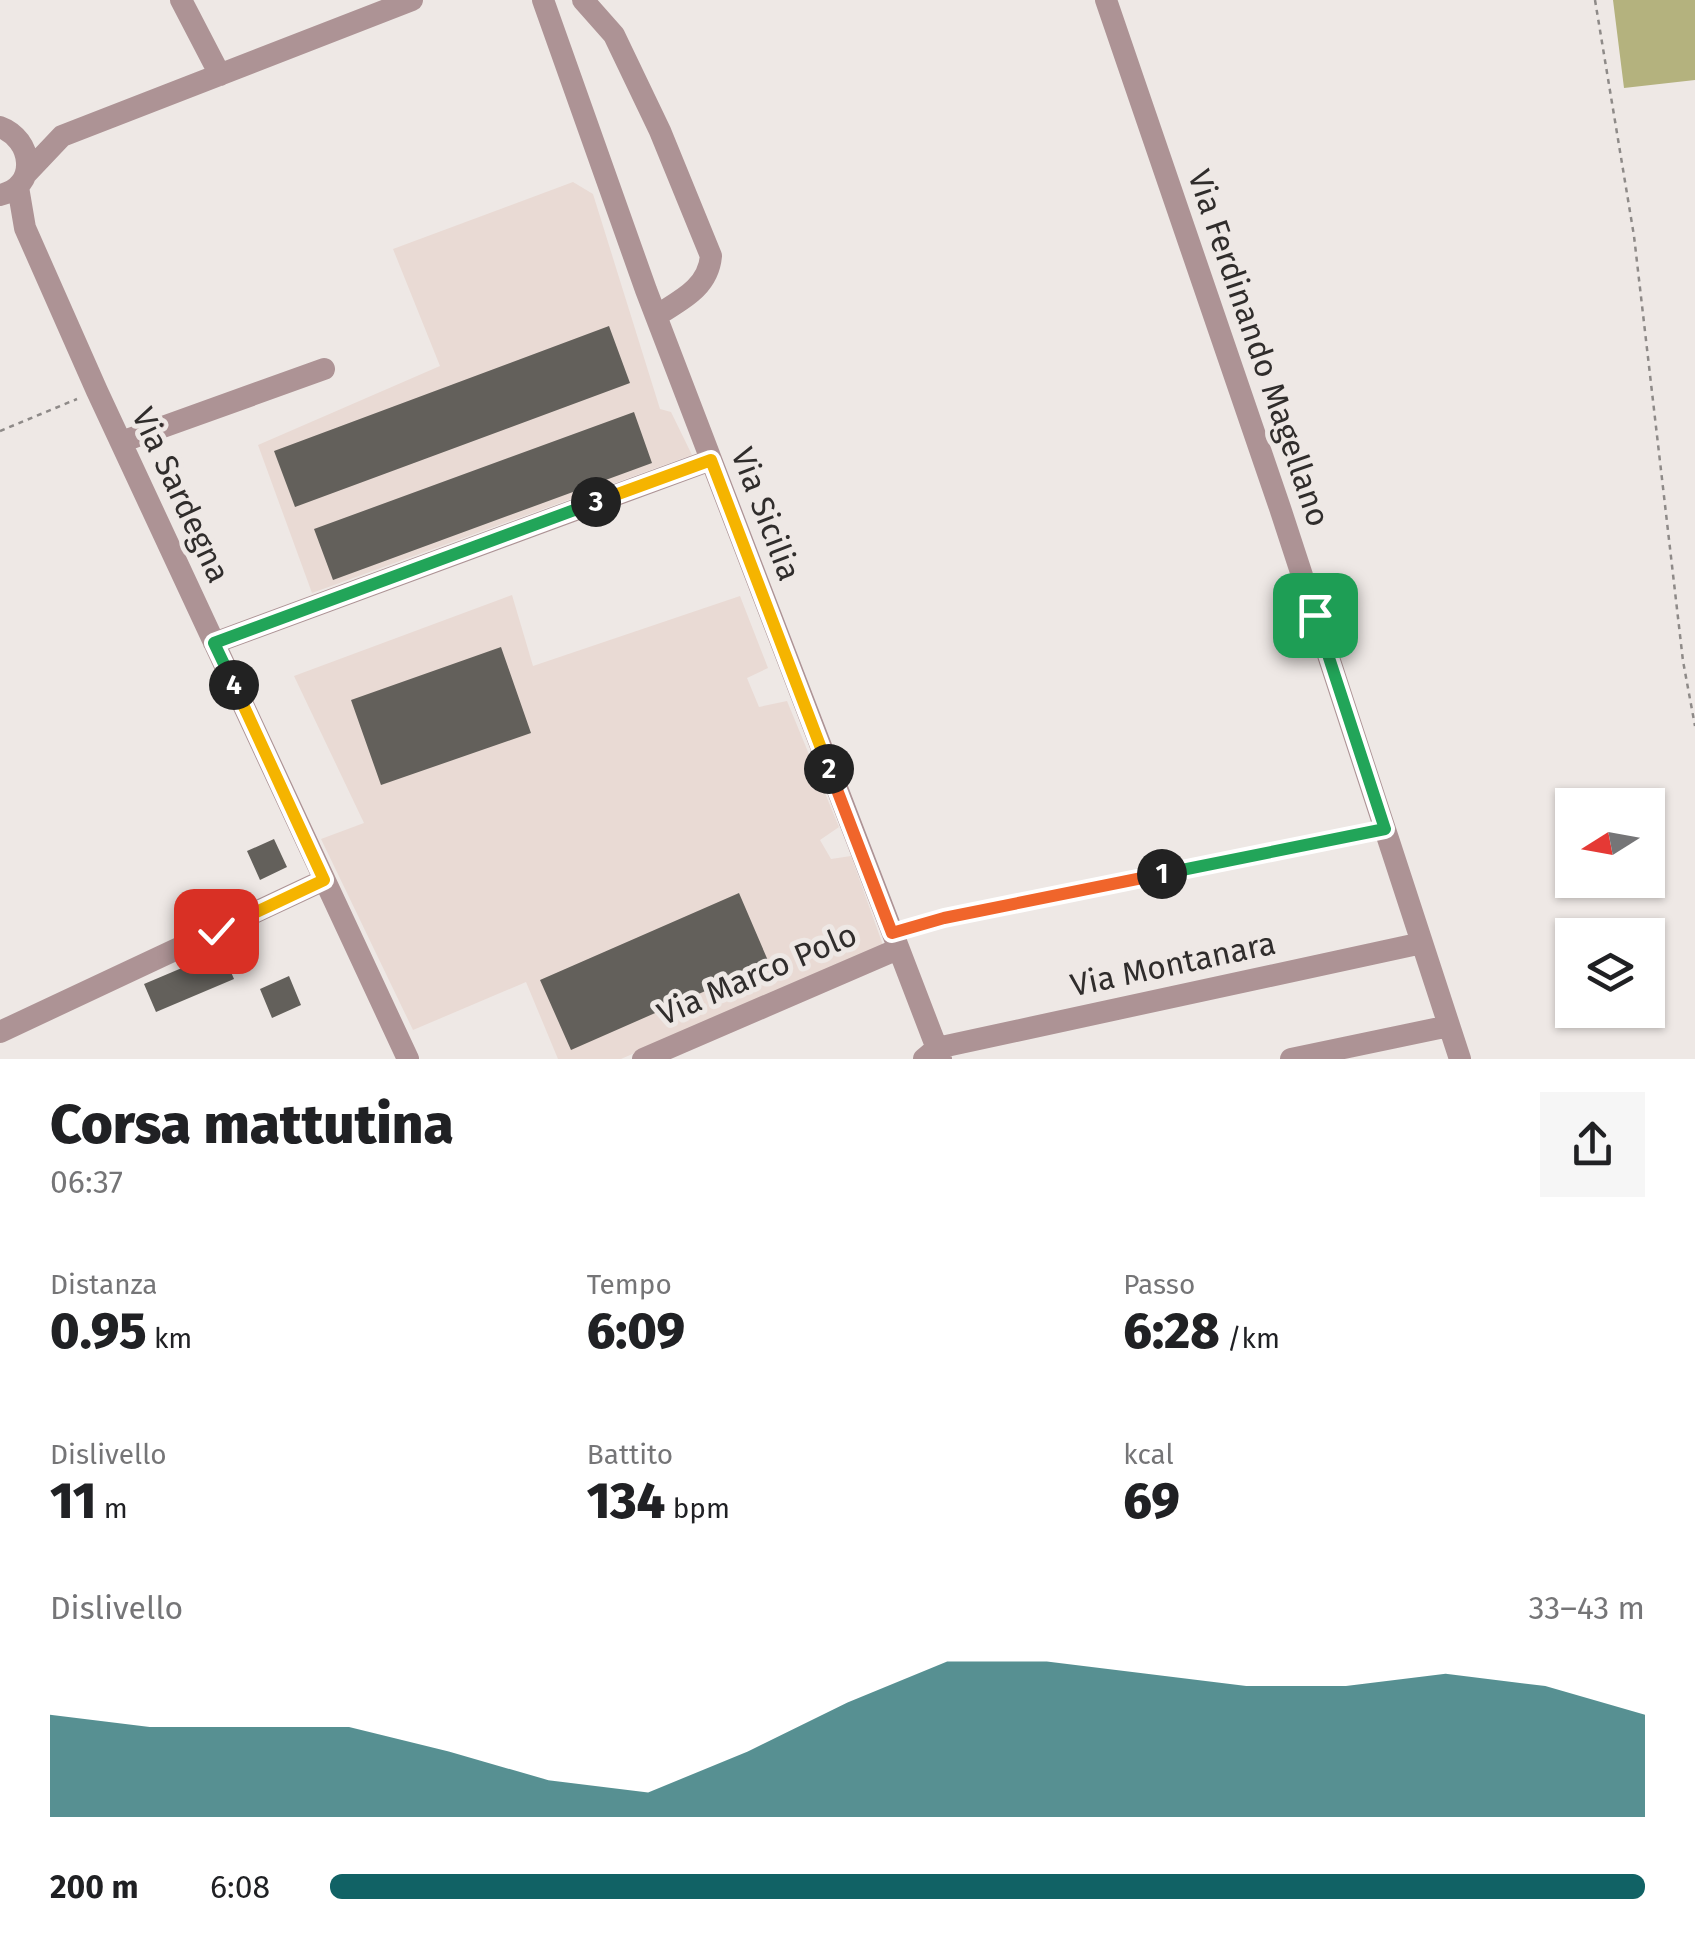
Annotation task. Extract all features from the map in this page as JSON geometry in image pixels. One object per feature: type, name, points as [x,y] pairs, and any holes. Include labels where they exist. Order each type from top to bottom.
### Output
[{"type":"street","points":[[181,0],[220,74]]},
{"type":"street","points":[[15,185],[62,136],[412,0]]},
{"type":"street","name":"Via Sicilia","points":[[543,0],[656,316],[895,941],[934,1055]]},
{"type":"street","points":[[583,0],[614,35],[668,148],[712,256],[710,272],[702,285],[656,316]]},
{"type":"street","name":"Via Ferdinando Magellano","points":[[1106,0],[1280,508],[1460,1059]]},
{"type":"street","points":[[6,129],[62,136]]},
{"type":"street","name":"Via Sardegna","points":[[6,129],[25,147],[28,162],[15,185],[25,228],[408,1059]]},
{"type":"street","name":"Via Sardegna","points":[[0,204],[25,228]]},
{"type":"street","points":[[121,442],[324,369]]},
{"type":"street","points":[[214,643],[711,460]]},
{"type":"street","points":[[0,1032],[324,880]]},
{"type":"street","name":"Via Marco Polo","points":[[643,1059],[895,941]]},
{"type":"street","name":"Via Montanara","points":[[934,1055],[1422,943]]},
{"type":"street","points":[[1291,1059],[1449,1026]]},
{"type":"path","points":[[1596,0],[1634,236],[1681,642],[1695,726]]},
{"type":"path","points":[[0,430],[98,391]]},
{"type":"path","points":[[895,941],[944,918],[1385,829]]},
{"type":"shaded area","points":[[1613,0],[1695,0],[1695,80],[1624,88]]},
{"type":"shaded area","points":[[573,182],[593,194],[660,409],[671,412],[692,455],[312,593],[258,445],[440,366],[393,249]]},
{"type":"shaded area","points":[[512,595],[533,666],[740,596],[768,668],[747,678],[759,707],[787,701],[839,827],[820,840],[831,859],[851,856],[883,945],[621,1059],[558,1059],[526,982],[413,1030],[321,839],[364,823],[294,676]]},
{"type":"building","points":[[609,326],[630,383],[295,507],[274,451]]},
{"type":"building","points":[[634,412],[652,463],[333,580],[314,529]]},
{"type":"building","points":[[501,647],[531,733],[381,785],[351,700]]},
{"type":"building","points":[[274,839],[287,867],[260,880],[247,851]]},
{"type":"building","points":[[739,893],[769,963],[571,1050],[540,980]]},
{"type":"building","points":[[222,951],[234,979],[156,1012],[144,984]]},
{"type":"building","points":[[289,976],[301,1005],[272,1018],[260,989]]},
{"type":"route","points":[[216,931],[324,880],[214,643],[711,460],[892,933],[944,918],[1385,829],[1315,615]]}]
